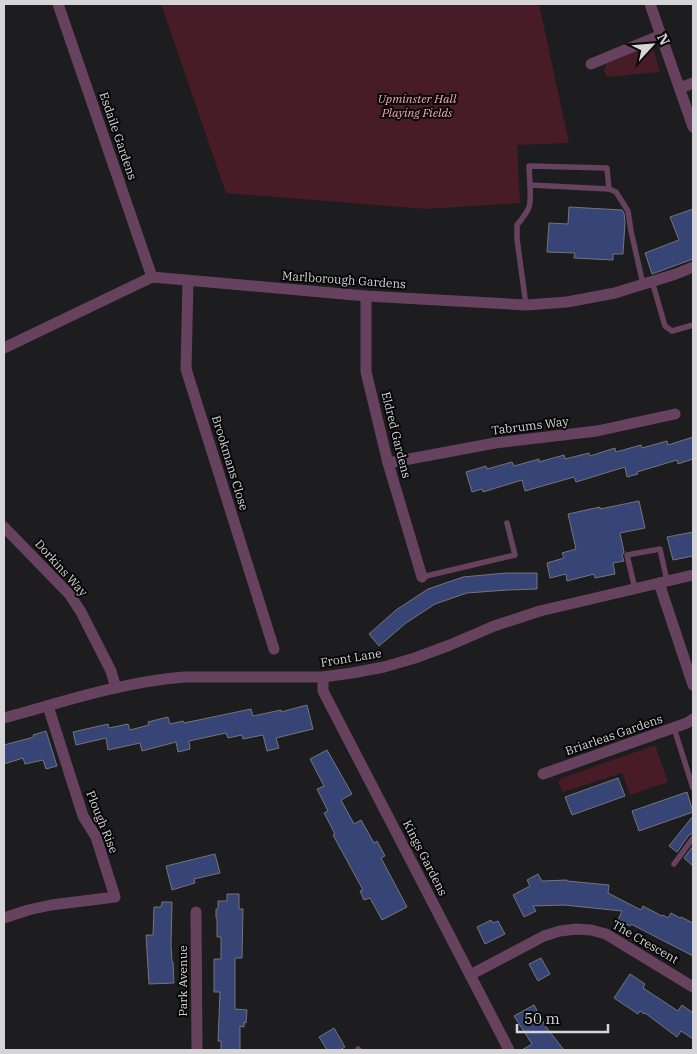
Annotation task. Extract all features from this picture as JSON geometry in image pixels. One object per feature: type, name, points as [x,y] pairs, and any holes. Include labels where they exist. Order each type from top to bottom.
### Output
[{"type":"street","name":"Esdaile Gardens","points":[[58,4],[152,277]]},
{"type":"street","points":[[650,4],[693,127]]},
{"type":"street","points":[[591,64],[661,35]]},
{"type":"street","points":[[680,88],[693,83]]},
{"type":"street","name":"Marlborough Gardens","points":[[152,277],[366,296],[526,304],[567,302],[615,293],[693,267]]},
{"type":"street","points":[[4,348],[152,277]]},
{"type":"street","name":"Brookmans Close","points":[[188,281],[186,369],[274,649]]},
{"type":"street","name":"Eldred Gardens","points":[[366,296],[366,372],[388,463],[422,577]]},
{"type":"street","name":"Tabrums Way","points":[[388,463],[495,443],[597,431],[675,414]]},
{"type":"street","name":"Dorkins Way","points":[[4,527],[70,595],[81,612],[111,672],[116,688]]},
{"type":"street","name":"Front Lane","points":[[4,718],[116,688],[162,678],[184,676],[323,677],[384,667],[415,658],[494,626],[540,611],[693,575]]},
{"type":"street","points":[[663,582],[693,685]]},
{"type":"street","name":"Kings Gardens","points":[[323,677],[323,691],[509,1050]]},
{"type":"street","name":"Plough Rise","points":[[4,918],[52,905],[115,897],[96,838],[83,816],[48,706]]},
{"type":"street","name":"Briarleas Gardens","points":[[543,774],[674,728],[693,719]]},
{"type":"street","name":"Park Avenue","points":[[196,912],[197,1050]]},
{"type":"street","name":"The Crescent","points":[[470,975],[544,936],[576,929],[606,934],[693,987]]},
{"type":"lane","points":[[526,304],[517,225],[531,205],[529,166],[607,168],[609,189]]},
{"type":"lane","points":[[530,185],[609,189],[616,192],[628,211],[631,230],[648,283],[665,326],[672,331],[693,325]]},
{"type":"lane","points":[[422,577],[515,555],[506,523]]},
{"type":"lane","points":[[634,589],[627,555],[660,549],[663,582]]},
{"type":"lane","points":[[674,728],[693,788]]},
{"type":"lane","points":[[674,864],[693,838]]},
{"type":"green space","name":"Upminster Hall Playing Fields","points":[[161,4],[539,4],[569,143],[517,145],[520,203],[426,209],[226,193]]},
{"type":"green space","points":[[652,44],[660,72],[607,77],[604,71],[606,64]]},
{"type":"green space","points":[[655,745],[668,782],[630,795],[622,773],[563,792],[558,782],[562,778]]},
{"type":"building","points":[[569,207],[622,210],[625,222],[623,254],[613,254],[613,260],[574,258],[575,253],[547,252],[549,223],[568,224]]},
{"type":"building","points":[[693,209],[693,259],[652,274],[645,253],[679,240],[670,217]]},
{"type":"building","points":[[693,437],[693,459],[678,464],[677,460],[637,472],[638,474],[627,477],[625,467],[576,482],[574,477],[525,491],[522,480],[483,492],[482,489],[472,492],[466,472],[486,466],[487,469],[512,462],[514,466],[564,455],[565,459],[589,453],[590,456],[615,448],[616,452],[641,445],[642,448],[667,441],[668,445]]},
{"type":"building","points":[[639,501],[645,528],[620,533],[624,561],[613,563],[615,574],[595,578],[594,574],[567,581],[566,574],[550,578],[547,563],[564,558],[562,553],[576,549],[568,514]]},
{"type":"building","points":[[693,532],[693,556],[673,560],[667,537]]},
{"type":"building","points":[[506,573],[537,573],[537,589],[467,593],[435,604],[406,623],[379,646],[369,634],[396,610],[428,589],[463,577]]},
{"type":"building","points":[[307,705],[313,729],[276,738],[279,748],[267,751],[263,735],[243,739],[242,735],[228,738],[226,733],[189,741],[190,749],[178,752],[176,742],[142,751],[140,743],[108,750],[106,738],[76,745],[73,732],[108,724],[109,728],[128,724],[130,730],[149,725],[148,722],[168,717],[170,724],[183,721],[184,723],[251,709],[253,716],[281,710],[281,712]]},
{"type":"building","points":[[46,731],[57,766],[46,769],[43,760],[25,764],[23,758],[4,764],[4,745],[34,737],[33,735]]},
{"type":"building","points":[[327,750],[352,794],[341,800],[354,824],[361,820],[374,843],[377,841],[385,856],[381,858],[407,907],[382,920],[370,898],[364,900],[360,891],[363,890],[333,835],[335,834],[324,813],[328,811],[317,789],[324,786],[310,759]]},
{"type":"building","points":[[618,778],[625,796],[572,815],[565,797]]},
{"type":"building","points":[[687,792],[693,812],[639,831],[632,811]]},
{"type":"building","points":[[693,816],[693,833],[689,835],[677,852],[669,846]]},
{"type":"building","points":[[693,846],[693,866],[684,858]]},
{"type":"building","points":[[215,854],[220,873],[194,879],[195,883],[172,890],[166,866]]},
{"type":"building","points":[[538,874],[542,881],[567,880],[609,885],[608,893],[641,910],[643,906],[668,918],[671,913],[693,923],[693,956],[631,924],[630,926],[618,920],[622,911],[564,905],[533,906],[536,911],[524,917],[513,895],[530,886],[527,880]]},
{"type":"building","points":[[227,894],[239,894],[239,909],[243,909],[242,958],[235,958],[235,1009],[247,1010],[246,1023],[244,1022],[244,1027],[240,1026],[240,1050],[221,1050],[221,1041],[218,1041],[220,992],[214,992],[214,959],[221,959],[221,937],[217,937],[216,909],[218,909],[218,901],[227,901]]},
{"type":"building","points":[[162,902],[172,902],[171,945],[174,983],[149,984],[146,935],[153,935],[154,907],[161,907]]},
{"type":"building","points":[[491,920],[493,923],[498,921],[505,934],[485,944],[477,927]]},
{"type":"building","points":[[541,958],[550,974],[538,981],[529,964]]},
{"type":"building","points":[[630,974],[645,984],[643,988],[678,1011],[682,1005],[693,1013],[693,1039],[681,1031],[677,1037],[645,1013],[640,1011],[638,1014],[614,998]]},
{"type":"building","points":[[534,1005],[546,1027],[564,1050],[522,1050],[532,1044],[514,1016]]},
{"type":"building","points":[[334,1028],[345,1047],[340,1050],[327,1050],[319,1037]]}]
